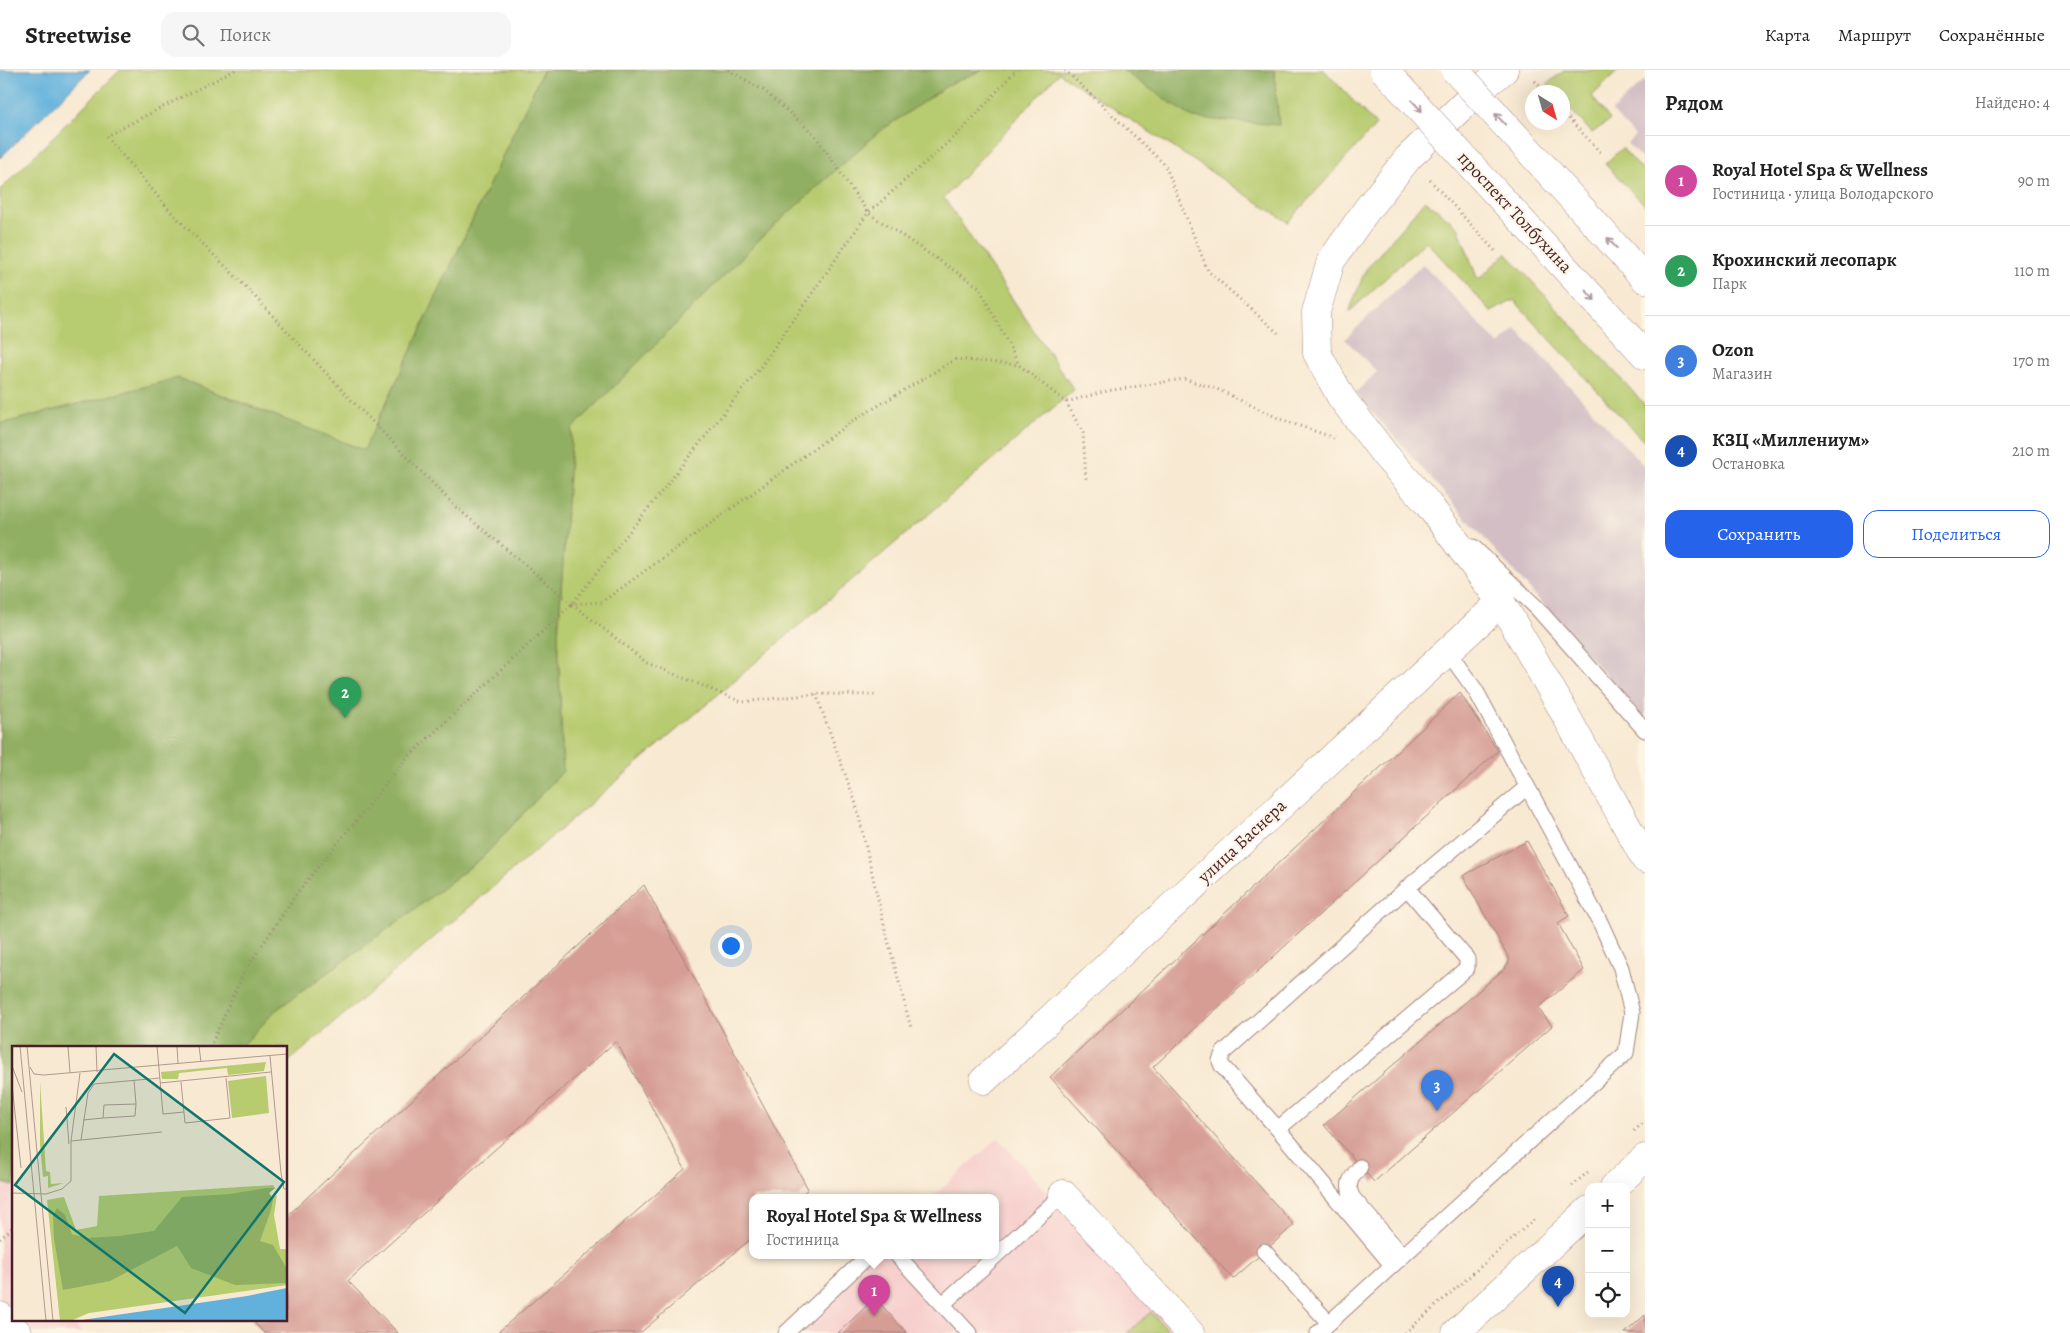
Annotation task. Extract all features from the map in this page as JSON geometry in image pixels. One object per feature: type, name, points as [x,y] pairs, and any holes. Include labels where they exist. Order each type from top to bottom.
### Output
[{"type":"main road","name":"проспект Толбухина","points":[[1384,70],[1645,355]]},
{"type":"main road","points":[[1455,70],[1645,279]]},
{"type":"main road","points":[[1504,70],[1480,89],[1408,158],[1331,261],[1316,312],[1317,354],[1341,397],[1385,455],[1428,504],[1501,602],[1645,859]]},
{"type":"main road","name":"улица Баснера","points":[[984,1080],[1501,602]]},
{"type":"main road","points":[[1618,1183],[1645,1158]]},
{"type":"main road","points":[[1063,1194],[1190,1333]]},
{"type":"main road","points":[[1456,1333],[1585,1214]]},
{"type":"main road","points":[[0,1316],[18,1333]]},
{"type":"lane","points":[[1428,504],[1536,608],[1645,730]]},
{"type":"lane","points":[[1264,1252],[1323,1328],[1626,1053],[1632,1013],[1621,968],[1601,924],[1476,691],[1447,651]]},
{"type":"lane","points":[[1397,1260],[1278,1129],[1222,1066],[1220,1061],[1224,1053],[1407,888],[1527,787]]},
{"type":"lane","points":[[1278,1129],[1466,968],[1467,959],[1407,888]]},
{"type":"lane","points":[[1360,1167],[1350,1180],[1348,1188],[1352,1197],[1397,1260]]},
{"type":"lane","points":[[999,1253],[1063,1194]]},
{"type":"lane","points":[[786,1333],[865,1259]]},
{"type":"lane","points":[[901,1259],[969,1333]]},
{"type":"lane","points":[[943,1304],[992,1259]]},
{"type":"path","points":[[235,70],[106,136],[172,214],[246,287],[354,403],[458,508],[572,604],[646,663],[742,702],[816,694],[875,695]]},
{"type":"path","points":[[728,70],[763,90],[814,134],[868,213],[980,287],[1019,365],[1066,402],[1083,434],[1086,479]]},
{"type":"path","points":[[210,1046],[242,974],[297,893],[407,758],[572,604],[762,365],[868,213],[962,130],[1016,70]]},
{"type":"path","points":[[1065,70],[1165,165],[1208,271],[1278,333]]},
{"type":"path","points":[[1535,81],[1539,85]]},
{"type":"path","points":[[1570,120],[1602,154]]},
{"type":"path","points":[[1430,180],[1495,251]]},
{"type":"path","points":[[572,604],[602,602],[852,422],[956,359],[1019,365]]},
{"type":"path","points":[[1066,402],[1107,392],[1184,379],[1217,388],[1280,419],[1342,440]]},
{"type":"path","points":[[816,694],[856,804],[884,925],[912,1028]]},
{"type":"path","points":[[1630,1134],[1645,1121]]},
{"type":"path","points":[[1565,1192],[1594,1166]]},
{"type":"path","points":[[1405,1333],[1543,1211]]},
{"type":"path","points":[[0,1239],[12,1228]]},
{"type":"shaded area","points":[[1645,80],[1645,162],[1627,143],[1635,136],[1612,111]]},
{"type":"shaded area","points":[[1423,264],[1499,345],[1516,329],[1645,467],[1645,719],[1355,393],[1377,372],[1345,339]]},
{"type":"shaded area","points":[[998,1138],[1175,1333],[781,1333],[864,1259],[999,1259],[999,1194],[935,1194]]},
{"type":"shaded area","points":[[0,1182],[12,1185],[12,1320],[73,1320],[81,1333],[0,1333]]},
{"type":"green space","points":[[120,70],[1324,70],[1376,125],[1288,222],[1059,73],[944,198],[1074,390],[288,1062],[288,1046],[12,1046],[12,1185],[0,1182],[0,190]]},
{"type":"green space","points":[[543,70],[982,70],[948,85],[876,134],[766,233],[572,429],[558,637],[563,771],[482,858],[276,1010],[242,1046],[12,1046],[12,1185],[0,1182],[0,424],[178,378],[364,450]]},
{"type":"green space","points":[[1122,70],[1274,70],[1279,125],[1193,118]]},
{"type":"green space","points":[[1565,70],[1619,70],[1592,96],[1610,120],[1592,133],[1570,109],[1570,85],[1547,84]]},
{"type":"green space","points":[[1622,148],[1645,173],[1645,205],[1605,164]]},
{"type":"green space","points":[[1425,200],[1458,227],[1478,280],[1506,253],[1645,405],[1645,443],[1514,300],[1491,312],[1426,241],[1349,312],[1365,271]]},
{"type":"green space","points":[[1151,1312],[1170,1333],[1127,1333]]},
{"type":"water","points":[[0,70],[90,70],[0,158]]},
{"type":"building","points":[[1460,693],[1498,751],[1153,1067],[1294,1225],[1233,1279],[1050,1077]]},
{"type":"building","points":[[1527,841],[1569,916],[1558,923],[1584,970],[1538,1008],[1552,1026],[1374,1182],[1324,1125],[1505,968],[1510,960],[1463,876]]},
{"type":"building","points":[[644,885],[808,1189],[802,1194],[749,1194],[749,1240],[640,1333],[497,1333],[685,1169],[616,1041],[348,1281],[398,1333],[264,1333],[252,1320],[288,1320],[288,1215]]},
{"type":"building","points":[[875,1298],[907,1333],[838,1333]]},
{"type":"building","points":[[1645,1315],[1645,1333],[1625,1333]]},
{"type":"place","name":"Крохинский лесопарк","points":[[345,718]]},
{"type":"place","name":"Ozon","points":[[1437,1111]]},
{"type":"place","name":"КЗЦ «Миллениум»","points":[[1558,1307]]},
{"type":"place","name":"Royal Hotel Spa & Wеllness","points":[[874,1316]]}]
